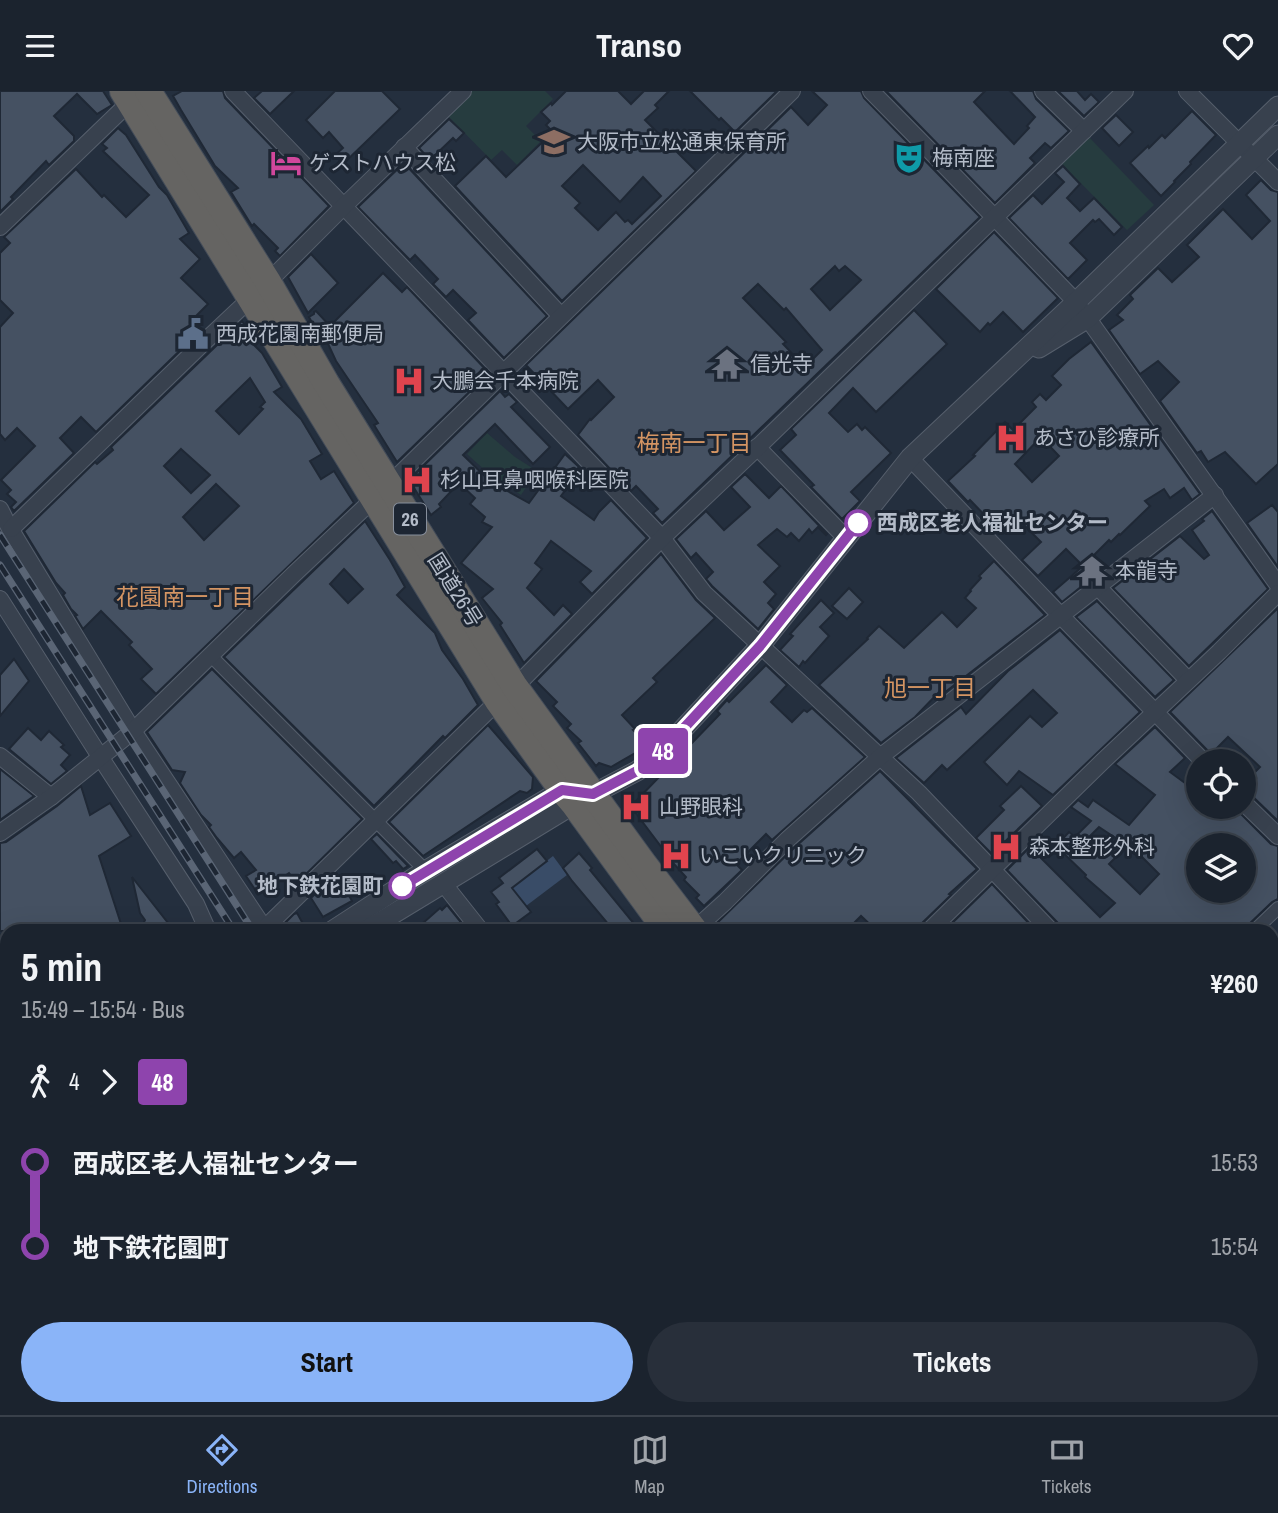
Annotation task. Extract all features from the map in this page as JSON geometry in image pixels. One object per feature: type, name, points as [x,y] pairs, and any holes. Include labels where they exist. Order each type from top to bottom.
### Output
[{"type":"highway","name":"国道26号","points":[[136,94],[260,290],[327,383],[381,492],[507,694],[662,924]]},
{"type":"highway","name":"国道26号","points":[[576,796],[689,924]]},
{"type":"street","points":[[233,91],[662,538],[704,593],[919,793],[1044,924]]},
{"type":"street","points":[[10,529],[463,91]]},
{"type":"street","points":[[0,834],[133,731],[792,91]]},
{"type":"street","points":[[870,91],[1076,302],[1278,585]]},
{"type":"street","points":[[1043,91],[1084,131]]},
{"type":"street","points":[[271,924],[507,694],[662,538],[1125,91]]},
{"type":"street","points":[[1187,91],[1278,182]]},
{"type":"street","points":[[0,227],[136,94]]},
{"type":"street","points":[[343,924],[415,877],[576,796],[637,771],[659,755],[760,646],[910,458],[1278,106]]},
{"type":"street","points":[[1006,367],[1088,318],[1278,135]]},
{"type":"street","points":[[404,148],[561,316]]},
{"type":"street","points":[[758,447],[846,538]]},
{"type":"street","points":[[910,458],[1191,749]]},
{"type":"street","points":[[701,924],[787,840],[880,757],[1215,495]]},
{"type":"street","points":[[0,509],[133,731],[261,924]]},
{"type":"street","points":[[1098,587],[1188,680]]},
{"type":"street","points":[[936,924],[1278,593]]},
{"type":"street","points":[[0,599],[196,904],[205,924]]},
{"type":"street","points":[[211,656],[421,866]]},
{"type":"street","points":[[0,756],[51,797]]},
{"type":"street","points":[[376,924],[576,796]]},
{"type":"street","points":[[1256,815],[1278,837]]},
{"type":"street","points":[[443,883],[475,924]]},
{"type":"street","points":[[1261,924],[1278,908]]},
{"type":"green space","points":[[470,91],[545,91],[553,99],[526,126],[541,141],[517,165],[502,150],[491,160],[446,114]]},
{"type":"green space","points":[[1086,134],[1154,205],[1127,230],[1059,161]]},
{"type":"green space","points":[[487,433],[515,457],[537,471],[521,495],[501,481],[498,482],[467,454]]},
{"type":"water","points":[[553,856],[567,875],[526,906],[512,888]]},
{"type":"building","points":[[0,91],[103,91],[112,105],[97,114],[77,94],[54,116],[74,136],[74,141],[49,165],[46,161],[0,212]]},
{"type":"building","points":[[182,91],[223,91],[225,98],[329,206],[280,256],[275,251],[278,248],[254,224],[252,226],[231,192],[238,188],[215,166],[181,110],[173,96]]},
{"type":"building","points":[[262,91],[294,91],[270,114],[254,98]]},
{"type":"building","points":[[335,91],[382,91],[400,109],[343,164],[335,155],[343,148],[329,132],[323,138],[306,120]]},
{"type":"building","points":[[566,91],[618,91],[631,104],[644,91],[669,91],[655,105],[658,108],[645,120],[696,171],[562,301],[455,186],[486,156],[506,177],[553,132],[546,125],[550,121],[541,112],[551,103],[552,105]],"holes":[[[583,165],[620,202],[643,177],[661,196],[632,224],[628,220],[625,222],[616,212],[598,230],[575,208],[580,203],[562,186]]]},
{"type":"building","points":[[690,91],[777,91],[735,132]]},
{"type":"building","points":[[812,91],[861,91],[864,98],[980,217],[662,523],[653,513],[658,509],[636,486],[631,491],[578,435],[590,419],[614,397],[598,380],[568,409],[526,365],[791,107],[808,125],[827,105]],"holes":[[[835,266],[839,271],[845,266],[861,280],[830,310],[811,289]],[[758,284],[784,310],[786,308],[822,350],[805,367],[783,344],[786,342],[743,298]]]},
{"type":"building","points":[[886,91],[985,91],[974,102],[1014,144],[1035,117],[1010,91],[1033,91],[1036,99],[1069,131],[1051,148],[1045,143],[1030,158],[1035,163],[995,203]]},
{"type":"building","points":[[1058,91],[1077,91],[1085,100],[1091,94],[1099,102],[1084,116]]},
{"type":"building","points":[[1192,111],[1216,135],[1161,196],[1130,163],[1162,135],[1165,138]]},
{"type":"building","points":[[1116,115],[1133,132],[1119,146],[1102,128]]},
{"type":"building","points":[[449,119],[464,133],[456,141],[453,138],[430,160],[419,148]]},
{"type":"building","points":[[118,128],[126,135],[167,195],[189,233],[180,239],[200,259],[181,278],[208,304],[190,322],[199,332],[96,432],[81,417],[60,438],[74,453],[14,511],[11,507],[16,502],[7,494],[11,490],[1,480],[35,446],[17,428],[5,440],[0,434],[0,327],[13,313],[0,300],[0,253],[10,243],[4,237],[76,169],[102,197],[104,195],[126,217],[149,195],[103,151],[107,148],[102,144]]},
{"type":"building","points":[[404,163],[547,316],[504,358],[468,320],[476,313],[453,290],[446,297],[433,284],[438,279],[415,255],[410,260],[358,207]]},
{"type":"building","points":[[1063,166],[1080,184],[1067,198],[1080,211],[1094,198],[1122,227],[1114,235],[1099,219],[1095,222],[1093,220],[1070,243],[1087,260],[1068,279],[1009,218],[1033,195],[1042,204],[1064,182],[1055,173]]},
{"type":"building","points":[[1261,180],[1271,190],[1278,192],[1278,464],[1256,484],[1225,452],[1208,462],[1201,451],[1197,453],[1160,401],[1179,382],[1158,361],[1140,374],[1109,330],[1123,320],[1117,315],[1133,299],[1130,295],[1158,268],[1172,282],[1199,257],[1187,245],[1223,209],[1252,239],[1270,221],[1246,195]]},
{"type":"building","points":[[994,232],[1058,298],[1023,332],[1003,312],[980,332],[936,289]]},
{"type":"building","points":[[311,254],[338,283],[308,313],[288,277]]},
{"type":"building","points":[[383,273],[402,292],[407,287],[489,373],[397,462],[374,425],[378,423],[336,361],[324,335],[320,338],[309,317],[316,311],[330,326]]},
{"type":"building","points":[[914,310],[947,344],[876,412],[853,388],[829,413],[848,432],[857,424],[862,430],[865,427],[891,453],[851,492],[860,501],[842,519],[780,450],[796,435],[791,429]]},
{"type":"building","points":[[242,321],[253,337],[250,341],[262,353],[282,387],[274,392],[301,419],[322,454],[310,461],[321,479],[334,471],[354,503],[156,694],[141,679],[152,669],[129,645],[132,642],[101,611],[83,629],[63,595],[65,593],[24,531],[95,462],[97,464],[113,450],[111,447]],"holes":[[[250,378],[265,402],[260,407],[263,409],[239,434],[216,411]],[[181,449],[210,475],[191,493],[164,466]],[[216,484],[239,506],[204,540],[183,517]]]},
{"type":"building","points":[[1091,342],[1200,494],[1192,500],[1184,488],[1170,498],[1164,489],[1145,501],[1150,506],[1091,558],[1102,570],[1062,602],[1053,592],[1083,566],[1066,549],[1038,576],[1022,560],[1041,542],[1014,515],[999,530],[948,481],[1005,422],[1013,430],[1036,407],[1032,402],[1040,394],[1046,400],[1061,385],[1052,376]],"holes":[[[1041,437],[1059,456],[1032,482],[1015,464]]]},
{"type":"building","points":[[500,391],[505,397],[509,394],[517,402],[511,407],[550,447],[533,464],[495,424],[463,455],[500,491],[502,488],[529,503],[565,454],[579,467],[575,471],[578,473],[561,496],[594,520],[611,500],[647,538],[592,594],[580,582],[591,571],[551,541],[535,563],[542,569],[527,588],[554,615],[563,605],[572,614],[524,663],[500,625],[502,623],[482,598],[493,589],[461,563],[492,527],[482,522],[485,517],[470,504],[475,498],[459,483],[439,504],[441,507],[431,515],[409,480]]},
{"type":"building","points":[[745,474],[769,498],[781,486],[827,534],[818,527],[812,533],[809,529],[799,541],[791,533],[787,537],[777,529],[758,545],[780,566],[764,582],[776,594],[768,603],[774,609],[758,629],[706,579],[713,572],[696,553],[691,558],[676,539],[706,511],[724,530],[750,507],[731,487]]},
{"type":"building","points":[[1272,505],[1278,512],[1278,567],[1247,523]]},
{"type":"building","points":[[1212,511],[1268,589],[1189,666],[1113,588],[1180,536],[1204,559],[1209,555],[1192,530]]},
{"type":"building","points":[[365,521],[405,587],[397,595],[435,633],[442,650],[478,705],[445,738],[443,736],[374,806],[224,657]],"holes":[[[344,569],[363,589],[348,603],[330,584]]]},
{"type":"building","points":[[661,554],[696,600],[715,618],[653,678],[657,682],[622,715],[649,745],[611,767],[599,763],[596,766],[578,743],[581,741],[567,728],[571,724],[553,706],[557,702],[536,681]]},
{"type":"building","points":[[994,561],[1045,615],[944,693],[941,690],[915,717],[881,743],[819,685],[879,626],[904,648],[942,612],[957,627],[976,608],[965,598],[981,578],[979,576]]},
{"type":"building","points":[[849,588],[863,602],[847,619],[832,606]]},
{"type":"building","points":[[821,600],[834,613],[820,627],[829,636],[799,667],[780,650],[793,636],[790,634]]},
{"type":"building","points":[[1097,601],[1174,680],[1155,697],[1076,617]]},
{"type":"building","points":[[1278,608],[1278,821],[1256,800],[1256,771],[1260,767],[1256,763],[1256,749],[1241,749],[1228,737],[1216,749],[1206,749],[1170,712]]},
{"type":"building","points":[[1060,630],[1140,712],[1053,795],[1019,771],[1007,785],[984,762],[1030,716],[1042,727],[1057,713],[1033,690],[947,770],[942,765],[924,783],[896,758],[961,707],[966,714],[1008,671]]},
{"type":"building","points":[[14,659],[29,681],[0,716],[0,675]]},
{"type":"building","points":[[766,665],[787,685],[771,702],[792,722],[804,710],[807,712],[812,708],[865,757],[772,840],[766,834],[736,864],[742,870],[704,906],[696,898],[699,895],[684,880],[686,877],[664,853],[635,812],[635,802],[720,714],[717,711],[727,700],[729,702]]},
{"type":"building","points":[[212,669],[362,819],[297,883],[289,873],[258,894],[246,876],[256,870],[241,852],[234,858],[217,838],[209,827],[211,825],[201,815],[180,783],[185,772],[172,770],[147,732]]},
{"type":"building","points":[[488,725],[533,777],[532,789],[527,793],[520,791],[423,856],[389,822]]},
{"type":"building","points":[[1155,727],[1185,758],[1170,772],[1186,784],[1186,819],[1246,819],[1271,844],[1278,846],[1278,899],[1249,924],[1059,924],[1007,870],[1030,847],[1100,917],[1115,903],[1085,877],[1056,846],[1069,832],[1075,837],[1091,821],[1071,807],[1078,800],[1088,807],[1093,800],[1129,825],[1155,795],[1115,764]],"holes":[[[1099,827],[1117,839],[1102,857],[1085,841]],[[1126,847],[1136,855],[1138,853],[1159,874],[1140,894],[1109,864]]]},
{"type":"building","points":[[28,728],[41,740],[49,731],[70,755],[61,765],[67,771],[51,784],[9,749]]},
{"type":"building","points":[[0,769],[34,796],[0,820]]},
{"type":"building","points":[[880,771],[977,869],[922,924],[870,924],[861,916],[853,924],[716,924],[794,848]]},
{"type":"building","points":[[81,786],[90,815],[110,803],[131,836],[99,856],[121,924],[0,924],[0,843],[6,842]]},
{"type":"building","points":[[1021,786],[1042,806],[992,854],[976,838],[1004,810],[1000,806]]},
{"type":"building","points":[[377,834],[408,866],[403,869],[396,861],[393,863],[371,839]]},
{"type":"building","points":[[537,849],[547,861],[512,888],[531,912],[515,924],[511,924],[491,892],[503,883],[499,878]]},
{"type":"building","points":[[579,853],[634,924],[608,924],[563,868]]},
{"type":"building","points":[[333,876],[344,886],[352,901],[323,917],[311,898]]},
{"type":"building","points":[[132,877],[168,923],[146,924],[140,913]]},
{"type":"building","points":[[992,884],[1029,924],[951,924]]},
{"type":"building","points":[[447,905],[462,924],[422,924],[440,908],[442,910]]},
{"type":"building","points":[[297,913],[303,924],[284,924]]},
{"type":"railway","points":[[0,535],[249,924]]},
{"type":"railway","points":[[0,565],[230,924]]},
{"type":"bus line","name":"48","points":[[402,886],[562,790],[593,794],[637,771],[659,755],[760,646],[858,523]]},
{"type":"place","name":"大阪市立松通東保育所","points":[[554,142]]},
{"type":"place","name":"梅南座","points":[[909,158]]},
{"type":"place","name":"ゲストハウス松","points":[[286,163]]},
{"type":"place","name":"西成花園南郵便局","points":[[193,334]]},
{"type":"place","name":"信光寺","points":[[727,364]]},
{"type":"place","name":"大鵬会千本病院","points":[[409,381]]},
{"type":"place","name":"あさひ診療所","points":[[1011,438]]},
{"type":"place","name":"杉山耳鼻咽喉科医院","points":[[417,480]]},
{"type":"place","name":"西成区老人福祉センター","points":[[858,523]]},
{"type":"place","name":"本龍寺","points":[[1092,571]]},
{"type":"place","name":"山野眼科","points":[[636,807]]},
{"type":"place","name":"森本整形外科","points":[[1006,847]]},
{"type":"place","name":"いこいクリニック","points":[[676,856]]},
{"type":"place","name":"地下鉄花園町","points":[[402,886]]},
{"type":"district","name":"梅南一丁目","points":[[694,443]]},
{"type":"district","name":"花園南一丁目","points":[[185,597]]},
{"type":"district","name":"旭一丁目","points":[[930,688]]}]
